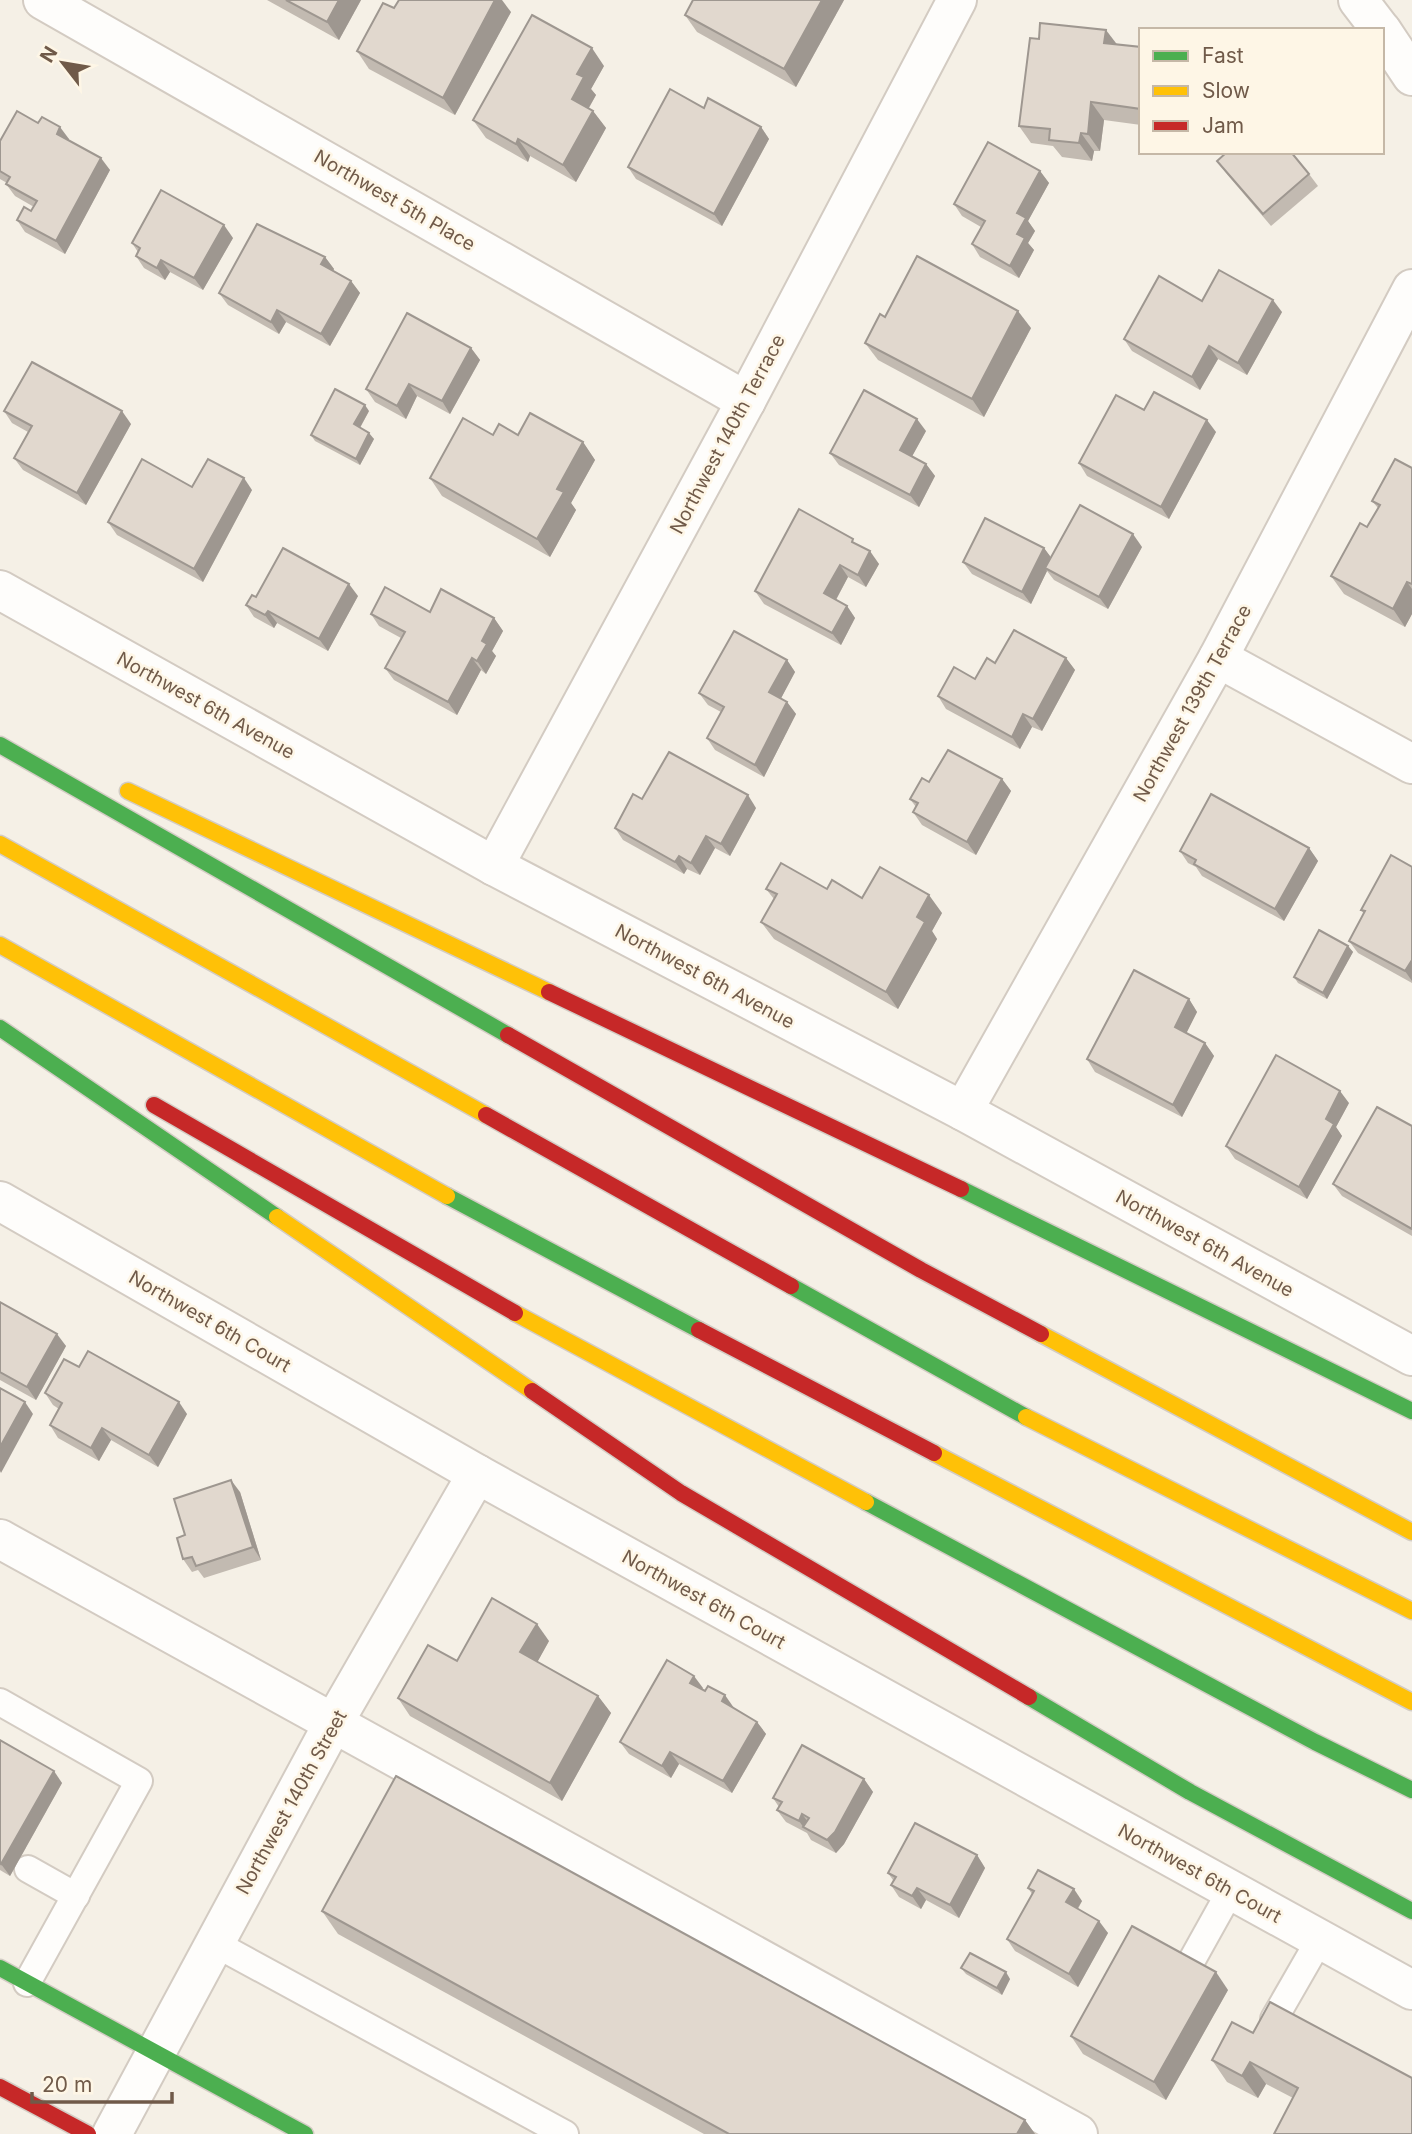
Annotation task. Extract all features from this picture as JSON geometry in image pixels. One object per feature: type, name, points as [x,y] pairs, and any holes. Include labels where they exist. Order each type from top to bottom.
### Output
[{"type":"main road","points":[[0,730],[38,748]]},
{"type":"main road","points":[[0,745],[921,1270],[1412,1532]]},
{"type":"main road","points":[[113,784],[890,1154],[1412,1411]]},
{"type":"main road","points":[[0,844],[1056,1434],[1412,1611]]},
{"type":"main road","points":[[0,945],[448,1197],[1412,1702]]},
{"type":"main road","points":[[0,1017],[83,1065]]},
{"type":"main road","points":[[0,1028],[681,1493],[1190,1792],[1412,1910]]},
{"type":"main road","points":[[143,1099],[536,1325],[1303,1735],[1412,1790]]},
{"type":"main road","points":[[0,1968],[305,2134]]},
{"type":"main road","points":[[0,2087],[88,2134]]},
{"type":"street","name":"Northwest 5th Place","points":[[43,0],[746,401]]},
{"type":"street","name":"Northwest 140th Terrace","points":[[494,866],[746,401],[957,0]]},
{"type":"street","points":[[1358,0],[1380,28]]},
{"type":"street","points":[[1384,33],[1412,76]]},
{"type":"street","name":"Northwest 139th Terrace","points":[[963,1111],[1218,658],[1412,289]]},
{"type":"street","name":"Northwest 6th Avenue","points":[[0,590],[494,866],[963,1111],[1412,1356]]},
{"type":"street","points":[[1218,658],[1412,764]]},
{"type":"street","name":"Northwest 6th Court","points":[[0,1201],[477,1474],[1412,1990]]},
{"type":"street","name":"Northwest 140th Street","points":[[112,2134],[334,1722],[477,1474]]},
{"type":"street","points":[[0,1538],[1078,2134]]},
{"type":"lane","points":[[0,1702],[139,1781],[27,1983]]},
{"type":"lane","points":[[27,1869],[76,1896]]},
{"type":"lane","points":[[1192,1960],[1231,1889]]},
{"type":"lane","points":[[1274,2019],[1320,1939]]},
{"type":"lane","points":[[214,1943],[528,2125],[565,2134]]},
{"type":"building","points":[[286,0],[339,0],[327,22]]},
{"type":"building","points":[[399,0],[495,0],[443,98],[357,51],[383,3],[394,8]]},
{"type":"building","points":[[693,0],[822,0],[784,69],[685,15]]},
{"type":"building","points":[[532,15],[592,48],[577,74],[584,77],[572,99],[593,111],[563,165],[518,139],[516,144],[473,120]]},
{"type":"building","points":[[1040,23],[1106,30],[1104,43],[1139,47],[1139,109],[1091,102],[1088,134],[1081,133],[1079,143],[1049,140],[1050,129],[1019,126],[1030,38],[1039,39]]},
{"type":"building","points":[[670,89],[704,108],[708,98],[761,127],[714,214],[628,167]]},
{"type":"building","points":[[17,111],[38,123],[42,117],[60,127],[57,134],[101,158],[56,241],[17,220],[24,207],[31,211],[37,201],[6,184],[10,177],[0,171],[0,141]]},
{"type":"building","points":[[988,142],[1040,171],[1017,213],[1026,218],[1017,234],[1025,238],[1010,266],[972,244],[985,221],[954,204]]},
{"type":"building","points":[[1225,154],[1293,154],[1309,174],[1263,214],[1217,161]]},
{"type":"building","points":[[161,190],[224,225],[194,278],[161,260],[157,268],[136,256],[140,248],[132,243]]},
{"type":"building","points":[[257,224],[325,257],[321,264],[351,281],[321,334],[277,310],[271,322],[219,293]]},
{"type":"building","points":[[917,256],[1018,311],[972,399],[865,343],[880,314],[885,317]]},
{"type":"building","points":[[1219,270],[1273,300],[1238,363],[1209,346],[1192,377],[1124,339],[1159,276],[1202,301]]},
{"type":"building","points":[[407,313],[471,348],[442,401],[409,384],[397,406],[366,389]]},
{"type":"building","points":[[32,362],[122,411],[77,493],[14,458],[32,426],[4,411]]},
{"type":"building","points":[[335,389],[365,405],[354,424],[369,433],[356,459],[311,435]]},
{"type":"building","points":[[864,390],[917,419],[900,450],[926,464],[910,495],[830,453]]},
{"type":"building","points":[[1154,392],[1207,420],[1161,507],[1079,463],[1116,395],[1144,410]]},
{"type":"building","points":[[530,413],[583,442],[557,489],[564,492],[537,539],[430,478],[463,418],[493,435],[499,424],[518,435]]},
{"type":"building","points":[[142,459],[192,487],[208,459],[244,478],[194,569],[108,522]]},
{"type":"building","points":[[1395,459],[1412,468],[1412,584],[1407,582],[1393,609],[1331,576],[1360,523],[1367,527],[1380,505],[1372,501]]},
{"type":"building","points":[[1080,505],[1133,534],[1099,597],[1045,568]]},
{"type":"building","points":[[799,509],[870,551],[858,575],[840,565],[824,593],[847,606],[832,633],[755,591]]},
{"type":"building","points":[[985,518],[1044,548],[1022,592],[963,562]]},
{"type":"building","points":[[283,548],[349,584],[319,639],[268,611],[265,615],[246,605],[252,595],[256,597]]},
{"type":"building","points":[[385,587],[430,612],[441,589],[494,618],[482,641],[487,644],[477,661],[472,658],[448,702],[385,668],[405,632],[371,614]]},
{"type":"building","points":[[1014,630],[1066,658],[1033,719],[1023,714],[1012,737],[938,696],[954,667],[975,679],[987,658],[995,663]]},
{"type":"building","points":[[734,631],[787,660],[769,692],[787,702],[755,765],[707,738],[724,707],[699,693]]},
{"type":"building","points":[[948,750],[1002,779],[967,842],[913,812],[918,803],[910,799],[922,778],[929,782]]},
{"type":"building","points":[[669,752],[748,795],[721,844],[706,836],[691,863],[679,856],[675,862],[615,828],[633,794],[642,799]]},
{"type":"building","points":[[1211,794],[1309,848],[1275,909],[1194,864],[1196,860],[1180,851]]},
{"type":"building","points":[[1391,855],[1412,867],[1412,960],[1405,971],[1349,941],[1365,911],[1361,910]]},
{"type":"building","points":[[781,863],[827,889],[832,880],[862,898],[880,867],[929,895],[917,917],[925,922],[886,992],[761,922],[777,894],[766,889]]},
{"type":"building","points":[[1319,930],[1348,946],[1323,993],[1294,977]]},
{"type":"building","points":[[1134,970],[1189,999],[1175,1027],[1205,1043],[1173,1105],[1087,1059]]},
{"type":"building","points":[[1276,1055],[1340,1091],[1326,1119],[1334,1124],[1299,1187],[1226,1146]]},
{"type":"building","points":[[1377,1107],[1412,1126],[1412,1229],[1333,1184]]},
{"type":"building","points":[[0,1302],[57,1334],[27,1387],[0,1372]]},
{"type":"building","points":[[88,1351],[179,1402],[149,1455],[102,1428],[91,1448],[50,1425],[62,1403],[45,1393],[64,1359],[79,1367]]},
{"type":"building","points":[[0,1388],[25,1402],[0,1447]]},
{"type":"building","points":[[231,1480],[253,1547],[196,1566],[192,1557],[183,1559],[177,1538],[185,1535],[174,1499]]},
{"type":"building","points":[[492,1598],[537,1624],[520,1652],[598,1696],[550,1783],[398,1698],[428,1645],[457,1661]]},
{"type":"building","points":[[667,1660],[694,1676],[690,1683],[705,1691],[708,1686],[725,1695],[722,1701],[757,1722],[723,1781],[670,1752],[662,1766],[620,1742]]},
{"type":"building","points":[[0,1740],[54,1771],[1,1864],[0,1863]]},
{"type":"building","points":[[802,1745],[864,1779],[835,1832],[827,1840],[803,1827],[809,1818],[802,1814],[799,1821],[777,1810],[782,1802],[773,1798]]},
{"type":"building","points":[[396,1776],[1025,2120],[1017,2134],[729,2134],[322,1911]]},
{"type":"building","points":[[915,1823],[977,1855],[950,1905],[917,1888],[912,1896],[891,1885],[896,1877],[888,1873]]},
{"type":"building","points":[[1038,1870],[1074,1889],[1066,1902],[1099,1921],[1069,1974],[1007,1939],[1034,1891],[1028,1888]]},
{"type":"building","points":[[1132,1926],[1216,1972],[1154,2082],[1071,2036]]},
{"type":"building","points":[[970,1953],[1006,1972],[997,1988],[961,1968]]},
{"type":"building","points":[[1270,2002],[1412,2078],[1412,2134],[1274,2134],[1298,2088],[1250,2062],[1242,2076],[1212,2060],[1232,2022],[1253,2033]]},
{"type":"traffic: fast","points":[[0,745],[508,1035]]},
{"type":"traffic: fast","points":[[0,1028],[277,1217]]},
{"type":"traffic: fast","points":[[961,1189],[1412,1411]]},
{"type":"traffic: fast","points":[[447,1196],[699,1330]]},
{"type":"traffic: fast","points":[[791,1286],[1026,1417]]},
{"type":"traffic: fast","points":[[866,1502],[1315,1742],[1412,1790]]},
{"type":"traffic: fast","points":[[1029,1697],[1190,1792],[1412,1911]]},
{"type":"traffic: fast","points":[[0,1968],[305,2134]]},
{"type":"traffic: slow","points":[[128,791],[549,992]]},
{"type":"traffic: slow","points":[[0,844],[486,1115]]},
{"type":"traffic: slow","points":[[0,945],[447,1196]]},
{"type":"traffic: slow","points":[[277,1217],[532,1391]]},
{"type":"traffic: slow","points":[[515,1313],[866,1502]]},
{"type":"traffic: slow","points":[[1041,1334],[1412,1532]]},
{"type":"traffic: slow","points":[[1026,1417],[1412,1611]]},
{"type":"traffic: slow","points":[[934,1453],[1412,1702]]},
{"type":"traffic: jam","points":[[549,992],[961,1189]]},
{"type":"traffic: jam","points":[[508,1035],[921,1270],[1041,1334]]},
{"type":"traffic: jam","points":[[154,1105],[515,1313]]},
{"type":"traffic: jam","points":[[486,1115],[791,1286]]},
{"type":"traffic: jam","points":[[699,1330],[934,1453]]},
{"type":"traffic: jam","points":[[532,1391],[681,1493],[1029,1697]]},
{"type":"traffic: jam","points":[[0,2087],[88,2134]]}]
